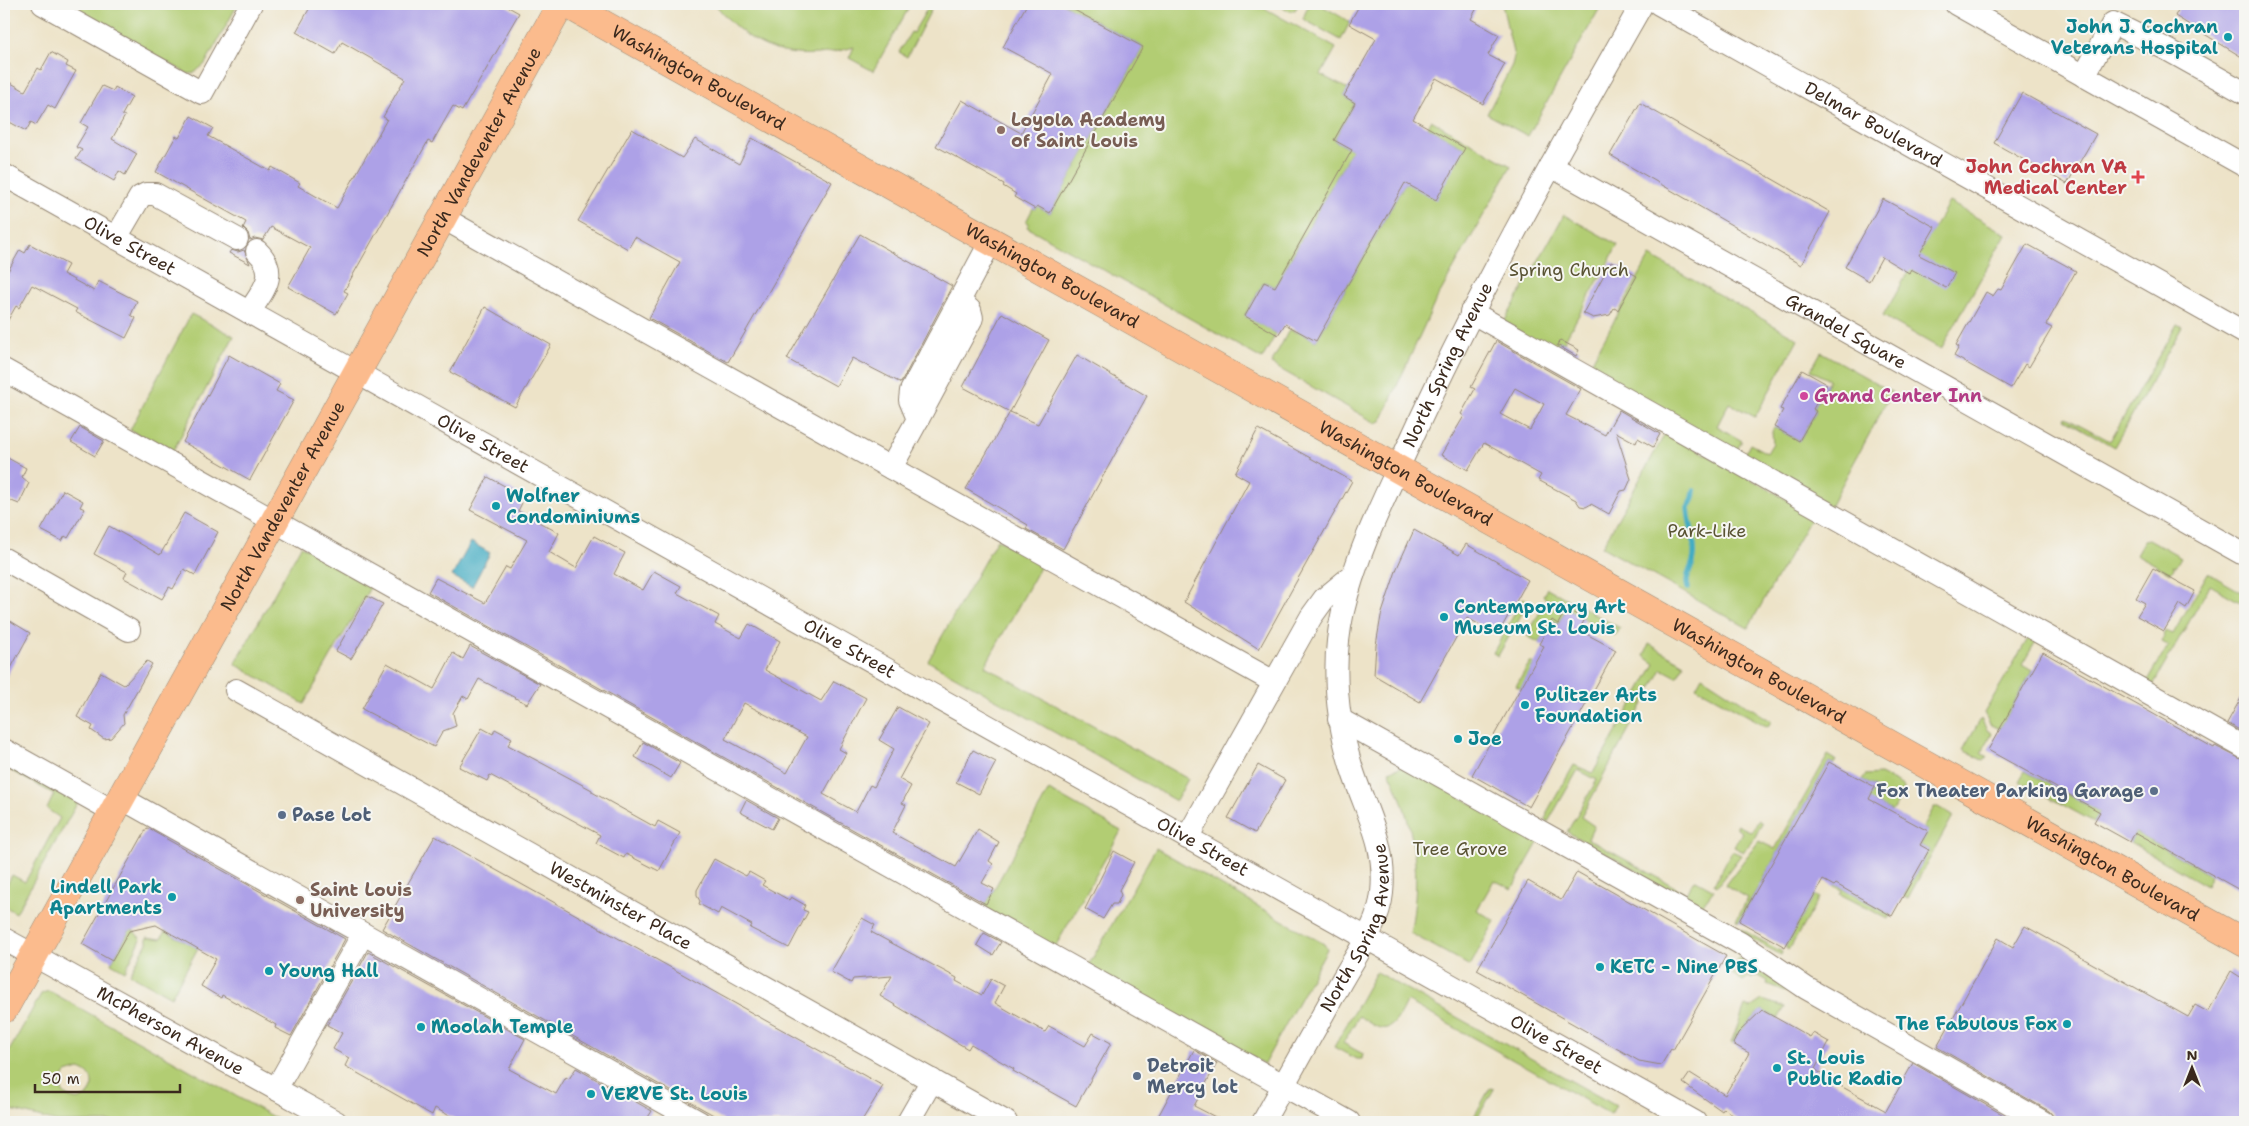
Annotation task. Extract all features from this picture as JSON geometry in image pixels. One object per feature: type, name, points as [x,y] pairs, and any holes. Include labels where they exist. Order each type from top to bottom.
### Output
[{"type":"main road","name":"North Vandeventer Avenue","points":[[6,1001],[33,956],[561,4]]},
{"type":"main road","name":"Washington Boulevard","points":[[567,4],[2245,943]]},
{"type":"street","points":[[43,4],[202,93],[251,4]]},
{"type":"street","name":"North Spring Avenue","points":[[1263,1122],[1366,938],[1380,904],[1383,879],[1382,861],[1374,823],[1353,772],[1339,719],[1336,679],[1337,654],[1342,615],[1353,575],[1398,469],[1471,312],[1642,4]]},
{"type":"street","name":"Delmar Boulevard","points":[[1659,4],[2245,334]]},
{"type":"street","points":[[1956,4],[2245,166]]},
{"type":"street","points":[[2084,76],[2113,23],[2168,50],[2245,93]]},
{"type":"street","name":"Grandel Square","points":[[1551,166],[2245,555]]},
{"type":"street","name":"Olive Street","points":[[4,175],[1694,1122]]},
{"type":"street","points":[[116,238],[140,197],[146,194],[155,194],[237,239]]},
{"type":"street","points":[[443,218],[1274,682]]},
{"type":"street","points":[[891,468],[918,419],[910,400],[911,391],[991,241]]},
{"type":"street","points":[[249,312],[266,286],[269,274],[265,258],[257,251]]},
{"type":"street","points":[[1471,312],[2245,748]]},
{"type":"street","points":[[4,370],[1349,1122]]},
{"type":"street","points":[[4,559],[129,630]]},
{"type":"street","name":"North Spring Avenue","points":[[1187,838],[1311,617],[1324,599],[1353,575]]},
{"type":"street","name":"Westminster Place","points":[[236,690],[1006,1122]]},
{"type":"street","points":[[1339,719],[1740,943],[1806,988],[2043,1122]]},
{"type":"street","points":[[4,750],[258,875],[699,1122]]},
{"type":"street","points":[[276,1090],[363,934]]},
{"type":"street","name":"McPherson Avenue","points":[[4,939],[336,1122]]},
{"type":"street","points":[[908,1122],[932,1080]]},
{"type":"green space","points":[[64,4],[238,4],[205,64],[194,73],[188,74]]},
{"type":"green space","points":[[715,4],[911,4],[873,71],[849,58],[854,47],[833,52],[794,54],[761,44],[745,34],[730,21]]},
{"type":"green space","points":[[930,4],[934,4],[907,57],[899,52]]},
{"type":"green space","points":[[1063,4],[1257,4],[1336,48],[1321,75],[1348,89],[1344,96],[1355,103],[1334,140],[1352,150],[1275,287],[1264,282],[1245,315],[1276,334],[1262,359],[1027,227],[1029,223],[1026,222],[1033,208],[1035,209],[1037,206],[1050,213],[1143,47]]},
{"type":"green space","points":[[1276,4],[1299,4],[1295,10],[1290,11]]},
{"type":"green space","points":[[1313,4],[1319,4],[1350,22],[1341,40],[1303,19],[1307,8]]},
{"type":"green space","points":[[1502,4],[1602,4],[1528,136],[1487,114],[1512,65],[1514,57]]},
{"type":"green space","points":[[1431,120],[1511,166],[1435,302],[1381,421],[1376,423],[1271,364],[1288,332],[1291,330],[1297,333],[1298,331],[1316,341],[1405,183],[1465,148],[1427,127]]},
{"type":"green space","points":[[1949,202],[2006,234],[1941,349],[1883,316]]},
{"type":"green space","name":"Spring Church","points":[[1564,215],[1618,245],[1557,354],[1503,324]]},
{"type":"green space","points":[[1650,256],[1798,339],[1755,417],[1729,403],[1717,426],[1742,441],[1735,453],[1587,370]]},
{"type":"green space","points":[[191,314],[234,336],[172,453],[130,430]]},
{"type":"green space","points":[[2177,324],[2182,327],[2114,447],[2065,419],[2066,417],[2110,441]]},
{"type":"green space","points":[[1821,352],[1892,392],[1830,507],[1745,454],[1750,444],[1767,453],[1773,443],[1772,432],[1774,427],[1799,441],[1816,411],[1813,409],[1829,380],[1811,370]]},
{"type":"green space","name":"Park-Like","points":[[1666,432],[1813,514],[1748,628],[1602,547]]},
{"type":"green space","points":[[997,539],[1042,564],[985,666],[1188,779],[1176,801],[928,661]]},
{"type":"green space","points":[[2149,539],[2181,557],[2175,567],[2172,566],[2173,568],[2170,573],[2136,554],[2144,540]]},
{"type":"green space","points":[[301,546],[372,584],[304,704],[235,664]]},
{"type":"green space","points":[[2208,573],[2245,594],[2245,605],[2210,585],[2152,687],[2146,684],[2168,646],[2161,642],[2166,631],[2173,634]]},
{"type":"green space","points":[[1547,588],[1620,628],[1616,636],[1566,609],[1558,623],[1552,621],[1540,643],[1527,636],[1547,599],[1543,596]]},
{"type":"green space","points":[[1523,598],[1529,601],[1498,656],[1493,653]]},
{"type":"green space","points":[[2029,637],[2036,641],[2022,665],[2032,671],[2000,729],[1990,724],[1984,713]]},
{"type":"green space","points":[[1649,644],[1684,664],[1677,677],[1662,669],[1581,817],[1594,826],[1588,839],[1686,893],[1693,881],[1696,880],[1714,890],[1699,909],[1640,876],[1641,873],[1567,832],[1597,780],[1578,770],[1548,822],[1546,820],[1547,812],[1574,765],[1593,773],[1655,664],[1644,656]]},
{"type":"green space","points":[[1530,662],[1534,664],[1521,689],[1516,686]]},
{"type":"green space","points":[[1702,676],[1771,721],[1768,727],[1696,687]]},
{"type":"green space","points":[[1981,719],[1987,730],[1992,734],[1981,753],[1987,757],[1984,761],[1963,750]]},
{"type":"green space","points":[[1828,755],[1836,760],[1834,764],[1829,762],[1739,921],[1736,920],[1748,898],[1725,885],[1759,841],[1775,849]]},
{"type":"green space","points":[[4,758],[79,800],[16,913],[4,906],[4,890],[12,875],[25,882],[60,818],[47,809],[54,794],[4,767]]},
{"type":"green space","name":"Tree Grove","points":[[1404,766],[1539,841],[1512,889],[1494,880],[1477,910],[1495,921],[1470,966],[1410,933],[1414,912],[1414,850],[1405,811],[1389,771]]},
{"type":"green space","points":[[2025,771],[2100,812],[2094,822],[2019,781]]},
{"type":"green space","points":[[1880,774],[1903,786],[1904,789],[1892,811],[1868,800],[1875,787],[1862,780],[1865,775]]},
{"type":"green space","points":[[1049,790],[1121,831],[1055,947],[983,909]]},
{"type":"green space","points":[[1934,807],[1938,807],[1953,816],[1908,898],[1904,896],[1929,850],[1920,845],[1928,831],[1923,828]]},
{"type":"green space","points":[[1758,820],[1762,823],[1754,839],[1743,852],[1734,847],[1742,832],[1737,829],[1737,825],[1752,832]]},
{"type":"green space","points":[[2135,832],[2211,875],[2206,886],[2130,842]]},
{"type":"green space","points":[[1156,848],[1324,944],[1327,949],[1264,1064],[1088,966]]},
{"type":"green space","points":[[1732,851],[1741,855],[1717,886],[1714,884]]},
{"type":"green space","points":[[1836,884],[1890,915],[1888,919],[1840,894],[1842,890],[1834,886]]},
{"type":"green space","points":[[1814,895],[1819,898],[1789,950],[1785,947]]},
{"type":"green space","points":[[1716,915],[1782,952],[1781,955],[1714,918]]},
{"type":"green space","points":[[131,928],[141,939],[125,971],[111,963]]},
{"type":"green space","points":[[165,931],[198,948],[171,997],[130,974],[147,943],[147,937],[161,939]]},
{"type":"green space","points":[[1738,958],[1789,989],[1787,992],[1767,984],[1768,981],[1757,975],[1756,978],[1753,976],[1752,979],[1749,977],[1743,981],[1732,974]]},
{"type":"green space","points":[[1376,972],[1616,1106],[1610,1114],[1407,1001],[1390,1027],[1380,1028],[1359,1016],[1343,1043],[1363,1054],[1362,1059],[1356,1059],[1334,1047]]},
{"type":"green space","points":[[48,991],[53,993],[282,1122],[57,1122],[4,1108],[4,1060],[41,994]],"holes":[[[79,1069],[91,1077],[91,1091],[86,1097],[72,1098],[62,1090],[61,1082],[66,1073]]]},
{"type":"green space","points":[[1762,1000],[1785,1007],[1778,1019],[1762,1010],[1738,1033],[1733,1044],[1731,1043],[1745,1006],[1750,1008]]},
{"type":"green space","points":[[1490,1088],[1494,1089],[1475,1122],[1471,1122]]},
{"type":"water","points":[[471,542],[490,553],[472,587],[452,576]]},
{"type":"building","points":[[312,4],[503,4],[519,13],[462,111],[453,106],[432,143],[428,141],[344,291],[348,293],[336,314],[288,287],[310,248],[271,227],[263,240],[255,238],[250,240],[248,233],[243,228],[246,222],[156,172],[176,136],[179,138],[191,116],[213,128],[208,136],[270,171],[272,167],[300,183],[298,186],[337,208],[387,119],[383,117],[405,78],[342,42],[335,54],[296,32]]},
{"type":"building","points":[[1027,4],[1063,4],[1143,47],[1050,213],[1037,206],[1035,209],[1014,197],[1016,194],[1003,186],[1004,184],[936,146],[962,100],[1021,133],[1053,74],[1003,47]]},
{"type":"building","points":[[1360,4],[1479,4],[1471,19],[1499,35],[1488,55],[1505,64],[1483,104],[1436,78],[1413,119],[1465,148],[1436,200],[1405,183],[1316,341],[1285,324],[1278,335],[1245,316],[1264,282],[1275,287],[1352,150],[1334,140],[1355,103],[1344,96],[1376,39],[1349,24]]},
{"type":"building","name":"John J. Cochran Veterans Hospital","points":[[2181,4],[2245,4],[2245,59],[2175,16]]},
{"type":"building","points":[[51,52],[68,62],[66,66],[76,71],[55,109],[48,105],[36,125],[31,122],[26,131],[4,119],[4,79],[25,91],[38,68],[41,70]]},
{"type":"building","points":[[102,86],[113,91],[115,87],[132,97],[122,115],[125,116],[112,139],[137,154],[125,175],[119,171],[114,181],[76,159],[82,150],[76,147],[88,127],[81,123]]},
{"type":"building","points":[[2022,93],[2096,134],[2067,184],[1994,143]]},
{"type":"building","points":[[1640,103],[1830,212],[1801,265],[1610,155]]},
{"type":"building","points":[[632,129],[682,158],[695,139],[739,164],[752,138],[832,182],[728,362],[649,318],[680,262],[635,237],[628,249],[578,221]]},
{"type":"building","points":[[1883,199],[1935,227],[1919,255],[1955,273],[1946,288],[1911,269],[1909,273],[1882,257],[1869,281],[1845,267]]},
{"type":"building","points":[[860,234],[952,286],[901,383],[852,358],[836,386],[787,359]]},
{"type":"building","points":[[30,244],[68,265],[63,274],[94,291],[98,281],[137,301],[131,315],[136,318],[126,338],[75,312],[77,309],[32,285],[19,308],[16,306],[4,327],[4,268],[8,271],[20,250],[25,253]]},
{"type":"building","points":[[2027,244],[2076,271],[2046,325],[2052,328],[2029,367],[2025,364],[2011,388],[1954,356],[1959,347],[1956,345],[1986,292],[1993,296],[1998,289],[2001,290]]},
{"type":"building","points":[[231,250],[238,252],[244,250],[250,264],[229,253]]},
{"type":"building","points":[[1611,262],[1637,276],[1618,310],[1614,308],[1610,315],[1593,318],[1583,313]]},
{"type":"building","points":[[485,307],[551,345],[515,407],[450,372]]},
{"type":"building","points":[[1002,313],[1049,340],[1010,412],[963,387]]},
{"type":"building","points":[[1560,340],[1579,350],[1576,356],[1557,345]]},
{"type":"building","points":[[1496,341],[1581,389],[1566,415],[1605,435],[1619,410],[1660,434],[1653,447],[1638,438],[1636,443],[1616,432],[1631,479],[1626,490],[1621,491],[1609,514],[1591,504],[1586,507],[1580,506],[1576,500],[1538,480],[1541,475],[1484,443],[1468,470],[1441,455],[1464,416],[1461,414],[1475,389],[1471,387]],"holes":[[[1515,388],[1544,404],[1530,430],[1500,414]]]},
{"type":"building","points":[[229,355],[280,384],[276,391],[294,400],[250,480],[183,442]]},
{"type":"building","points":[[1077,355],[1147,396],[1063,549],[1026,529],[1028,525],[966,489],[1010,412],[1038,424]]},
{"type":"building","name":"Grand Center Inn","points":[[1802,370],[1827,384],[1813,409],[1816,411],[1799,441],[1774,427],[1783,410],[1780,409]]},
{"type":"building","points":[[80,427],[104,441],[95,456],[71,442]]},
{"type":"building","points":[[1258,429],[1352,481],[1259,649],[1184,602],[1249,481],[1235,473]]},
{"type":"building","points":[[4,456],[26,468],[22,477],[29,483],[19,504],[4,498]]},
{"type":"building","points":[[488,477],[525,497],[518,511],[559,533],[549,552],[576,568],[594,536],[625,553],[614,574],[643,590],[654,571],[681,586],[677,593],[719,616],[715,624],[741,638],[749,624],[780,641],[765,670],[821,701],[834,681],[866,698],[839,749],[846,753],[823,794],[856,812],[870,785],[874,787],[894,749],[879,740],[898,707],[929,724],[899,779],[911,786],[902,803],[906,805],[892,833],[956,867],[978,829],[999,842],[989,861],[993,864],[982,883],[994,889],[986,904],[428,592],[436,578],[485,603],[506,567],[510,569],[527,540],[470,510]],"holes":[[[744,703],[807,737],[787,773],[725,739]]]},
{"type":"building","points":[[63,490],[83,501],[80,507],[85,509],[68,538],[65,536],[62,541],[41,530]]},
{"type":"building","points":[[184,513],[218,532],[195,575],[184,569],[173,589],[169,587],[162,599],[124,578],[127,572],[94,554],[109,526],[160,555]]},
{"type":"building","name":"Contemporary Art Museum St. Louis","points":[[1414,530],[1459,555],[1466,544],[1528,580],[1498,634],[1467,618],[1420,702],[1374,675],[1376,645],[1381,616],[1397,568]]},
{"type":"building","points":[[2153,568],[2195,591],[2186,608],[2180,604],[2164,631],[2137,616],[2145,603],[2136,598]]},
{"type":"building","points":[[367,596],[383,604],[351,659],[336,651]]},
{"type":"building","name":"Pulitzer Arts Foundation","points":[[1566,609],[1585,619],[1579,630],[1616,650],[1529,807],[1472,775],[1544,646],[1539,644],[1552,620],[1558,624]]},
{"type":"building","points":[[4,617],[30,633],[4,681]]},
{"type":"building","points":[[470,646],[540,684],[527,704],[479,679],[468,699],[463,696],[453,713],[456,726],[443,731],[434,747],[362,709],[387,663],[434,689],[453,653],[463,659]]},
{"type":"building","name":"Fox Theater Parking Garage","points":[[2043,652],[2214,748],[2215,746],[2245,761],[2245,893],[2135,832],[2130,842],[2094,822],[2100,812],[1988,750]]},
{"type":"building","points":[[147,661],[152,664],[123,715],[124,723],[111,738],[104,739],[91,730],[93,726],[77,717],[101,672],[124,685]]},
{"type":"building","points":[[2245,691],[2245,733],[2227,723]]},
{"type":"building","points":[[482,728],[493,734],[495,729],[512,738],[508,745],[592,790],[592,792],[655,827],[658,821],[680,833],[659,871],[626,854],[624,858],[596,843],[600,835],[490,775],[487,781],[459,767]]},
{"type":"building","points":[[643,742],[680,763],[671,778],[635,757]]},
{"type":"building","points":[[973,750],[996,762],[979,794],[956,782]]},
{"type":"building","points":[[1829,762],[1875,787],[1869,799],[1928,831],[1920,845],[1929,850],[1892,916],[1836,884],[1834,886],[1823,880],[1785,947],[1739,921]]},
{"type":"building","points":[[1258,765],[1285,780],[1255,833],[1228,818]]},
{"type":"building","points":[[746,800],[778,818],[772,829],[740,812]]},
{"type":"building","points":[[147,828],[345,939],[291,1036],[275,1028],[276,1025],[222,995],[221,998],[201,986],[216,959],[156,925],[129,931],[112,961],[82,944]]},
{"type":"building","points":[[435,836],[883,1086],[861,1122],[726,1122],[382,929]]},
{"type":"building","points":[[1114,851],[1134,862],[1119,890],[1121,895],[1117,904],[1112,904],[1103,919],[1085,909]]},
{"type":"building","points":[[714,859],[746,876],[749,872],[765,881],[762,885],[789,900],[791,897],[805,905],[803,910],[808,912],[789,948],[750,928],[752,925],[721,908],[718,914],[699,904],[697,890]]},
{"type":"building","name":"KETC - Nine PBS","points":[[1577,872],[1726,956],[1673,1050],[1671,1049],[1661,1065],[1639,1061],[1477,970],[1528,881],[1561,900]]},
{"type":"building","points":[[862,918],[875,925],[871,932],[957,978],[956,981],[982,995],[991,979],[1004,986],[995,1003],[1045,1032],[1049,1026],[1085,1046],[1093,1033],[1111,1043],[1076,1106],[1013,1071],[1014,1069],[971,1044],[968,1049],[880,996],[892,976],[853,979],[851,983],[831,972]]},
{"type":"building","name":"The Fabulous Fox","points":[[2025,926],[2188,1017],[2195,1005],[2208,1012],[2231,971],[2245,980],[2245,1114],[2240,1122],[2062,1122],[2055,1119],[2049,1111],[1937,1047],[1998,938],[2013,947]]},
{"type":"building","points":[[984,933],[1001,942],[993,955],[977,945]]},
{"type":"building","name":"Moolah Temple","points":[[368,952],[525,1039],[509,1069],[556,1094],[566,1077],[569,1079],[576,1068],[652,1111],[645,1122],[461,1122],[435,1108],[432,1115],[345,1066],[349,1058],[333,1049],[342,1033],[327,1025]]},
{"type":"building","points":[[1762,1010],[1810,1037],[1813,1033],[1829,1042],[1815,1069],[1828,1079],[1886,1111],[1913,1063],[2007,1117],[2004,1122],[1739,1122],[1724,1108],[1722,1111],[1683,1083],[1690,1073],[1725,1095],[1749,1053],[1733,1044],[1738,1033]]},
{"type":"building","points":[[1194,1050],[1217,1063],[1194,1106],[1225,1122],[1155,1122]]},
{"type":"waterway","points":[[1688,588],[1687,579],[1693,561],[1694,550],[1688,508],[1694,491]]},
{"type":"place","name":"John J. Cochran Veterans Hospital","points":[[2228,37]]},
{"type":"place","name":"Loyola Academy of Saint Louis","points":[[1001,130]]},
{"type":"place","name":"John Cochran VA Medical Center","points":[[2138,177]]},
{"type":"place","name":"Grand Center Inn","points":[[1804,396]]},
{"type":"place","name":"Wolfner Condominiums","points":[[496,506]]},
{"type":"place","name":"Contemporary Art Museum St. Louis","points":[[1444,617]]},
{"type":"place","name":"Pulitzer Arts Foundation","points":[[1525,705]]},
{"type":"place","name":"Joe","points":[[1458,739]]},
{"type":"place","name":"Fox Theater Parking Garage","points":[[2154,791]]},
{"type":"place","name":"Pase Lot","points":[[282,815]]},
{"type":"place","name":"Lindell Park Apartments","points":[[172,897]]},
{"type":"place","name":"Saint Louis University","points":[[300,900]]},
{"type":"place","name":"KETC - Nine PBS","points":[[1600,967]]},
{"type":"place","name":"Young Hall","points":[[269,971]]},
{"type":"place","name":"The Fabulous Fox","points":[[2067,1024]]},
{"type":"place","name":"Moolah Temple","points":[[421,1027]]},
{"type":"place","name":"St. Louis Public Radio","points":[[1777,1068]]},
{"type":"place","name":"Detroit Mercy lot","points":[[1137,1076]]},
{"type":"place","name":"VERVE St. Louis","points":[[591,1094]]}]
